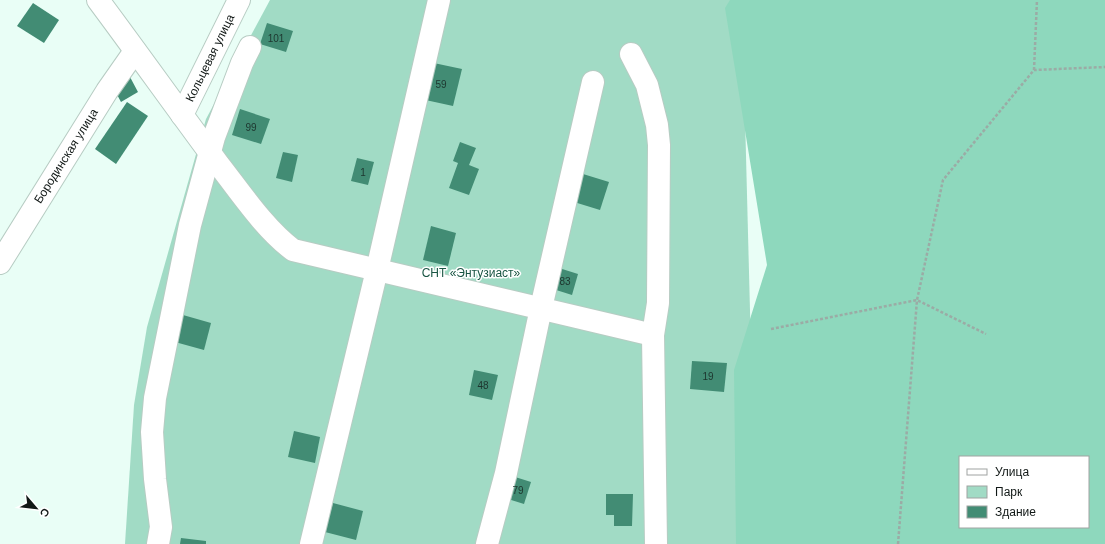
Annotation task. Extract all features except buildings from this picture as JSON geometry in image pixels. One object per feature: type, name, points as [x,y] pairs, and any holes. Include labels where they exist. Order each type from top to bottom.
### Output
[{"type":"street","points":[[98,0],[182,115],[268,227],[293,250],[653,335]]},
{"type":"street","name":"Кольцевая улица","points":[[182,115],[239,0]]},
{"type":"street","points":[[311,544],[377,270],[439,0]]},
{"type":"street","points":[[158,544],[161,527],[155,478],[152,432],[155,398],[190,225],[214,137],[242,63],[250,47]]},
{"type":"street","name":"Бородинская улица","points":[[0,263],[102,97],[136,51]]},
{"type":"street","points":[[631,54],[647,85],[657,125],[658,138],[660,199],[658,303],[653,335],[656,544]]},
{"type":"street","points":[[487,544],[506,473],[541,308],[593,82]]},
{"type":"path","points":[[898,544],[917,300],[943,180],[1034,70],[1037,0]]},
{"type":"path","points":[[1034,70],[1105,67]]},
{"type":"path","points":[[771,329],[917,300],[986,334]]},
{"type":"green space","name":"СНТ «Энтузиаст»","points":[[270,0],[742,0],[756,544],[125,544],[134,405],[147,327],[206,119]]},
{"type":"green space","points":[[730,0],[1105,0],[1105,544],[736,544],[734,370],[767,265],[725,8]]}]
